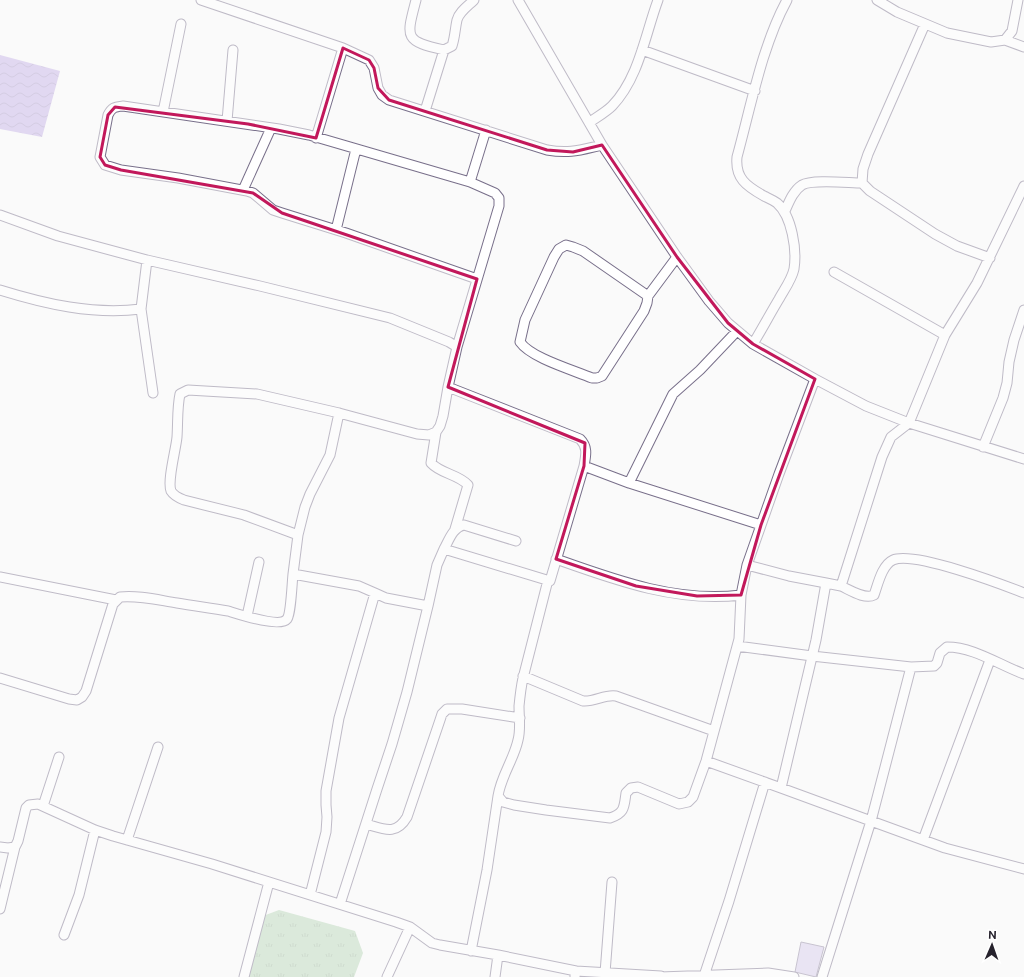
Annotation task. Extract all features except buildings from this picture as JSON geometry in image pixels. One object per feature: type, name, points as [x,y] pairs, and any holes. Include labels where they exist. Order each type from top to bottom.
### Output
[{"type":"street","points":[[416,0],[409,29],[410,34],[415,41],[425,46],[444,50],[452,46],[455,38],[457,19],[462,11],[474,0]]},
{"type":"street","points":[[518,0],[602,145],[676,256],[709,301],[728,323],[754,344],[815,380],[866,406],[909,423],[983,447],[1024,458]]},
{"type":"street","points":[[590,122],[611,107],[624,92],[642,50],[658,0]]},
{"type":"street","points":[[754,344],[794,270],[793,236],[785,211],[776,203],[757,192],[743,181],[738,174],[736,166],[737,156],[766,51],[786,0]]},
{"type":"street","points":[[877,0],[898,12],[947,33],[991,42],[1005,40],[1024,47]]},
{"type":"street","points":[[1005,40],[1012,31],[1018,0]]},
{"type":"street","points":[[206,1],[356,53],[369,60],[374,68],[378,88],[382,95],[389,100],[547,150],[562,153],[573,152],[602,145]]},
{"type":"street","points":[[163,112],[181,24]]},
{"type":"street","points":[[862,183],[863,169],[868,154],[926,24]]},
{"type":"street","points":[[316,138],[342,48]]},
{"type":"street","points":[[227,121],[232,50]]},
{"type":"street","points":[[425,111],[444,50]]},
{"type":"street","points":[[642,50],[755,91]]},
{"type":"street","points":[[340,904],[392,744],[407,692],[437,566],[455,529],[468,485],[464,480],[435,468],[431,463],[436,432],[444,416],[448,387],[457,347],[499,206],[499,198],[495,193],[470,182],[316,138],[271,128],[123,106],[115,107],[108,115],[100,157],[105,165],[121,170],[178,178],[253,193],[274,210],[477,279]]},
{"type":"street","points":[[243,190],[271,128]]},
{"type":"street","points":[[470,182],[486,130]]},
{"type":"street","points":[[336,230],[356,149]]},
{"type":"street","points":[[785,211],[794,192],[803,184],[811,182],[862,183],[870,191],[935,234],[957,246],[990,258]]},
{"type":"street","points":[[841,586],[882,457],[891,437],[909,423],[945,335],[990,258],[1024,186]]},
{"type":"street","points":[[0,215],[58,236],[147,260],[390,318],[449,342],[457,347]]},
{"type":"street","points":[[648,296],[583,251],[566,245],[559,249],[554,257],[525,320],[520,342],[524,348],[536,355],[592,378],[602,376],[644,311],[648,303],[648,296],[676,256]]},
{"type":"street","points":[[147,260],[141,309],[153,393]]},
{"type":"street","points":[[834,272],[945,335]]},
{"type":"street","points":[[0,290],[35,301],[69,307],[126,311],[141,309]]},
{"type":"street","points":[[983,447],[1003,398],[1014,340],[1024,310]]},
{"type":"street","points":[[629,483],[673,394],[700,370],[737,331]]},
{"type":"street","points":[[498,796],[503,802],[514,805],[610,818],[619,815],[623,809],[626,793],[631,788],[638,787],[679,804],[688,802],[693,797],[706,761],[739,639],[740,594],[747,564],[815,380]]},
{"type":"street","points":[[448,387],[580,439],[585,443],[586,451],[584,466],[550,581],[548,580],[523,676],[520,692],[518,739],[500,786],[488,864],[471,951]]},
{"type":"street","points":[[298,535],[244,515],[184,500],[176,497],[172,493],[170,487],[177,437],[178,404],[180,394],[188,390],[257,394],[339,413],[418,434],[429,435],[436,432]]},
{"type":"street","points":[[0,678],[69,699],[77,700],[82,697],[86,691],[113,604],[120,597],[125,596],[156,599],[227,611],[266,621],[283,622],[287,620],[298,535],[305,507],[330,455],[339,413]]},
{"type":"street","points":[[584,466],[629,483],[761,525]]},
{"type":"street","points":[[455,529],[464,525],[516,542]]},
{"type":"street","points":[[444,549],[455,551],[548,580]]},
{"type":"street","points":[[556,559],[642,587],[697,596],[727,596],[740,594]]},
{"type":"street","points":[[747,564],[789,576],[841,586],[871,597],[874,595],[883,571],[893,560],[915,560],[938,564],[976,575],[1024,593]]},
{"type":"street","points":[[247,616],[259,562]]},
{"type":"street","points":[[293,574],[359,586],[386,598],[428,606]]},
{"type":"street","points":[[0,577],[116,600]]},
{"type":"street","points":[[782,788],[812,656],[826,583]]},
{"type":"street","points":[[310,895],[326,832],[326,791],[339,718],[375,593]]},
{"type":"street","points":[[737,646],[911,667],[934,666],[937,663],[940,653],[947,647],[957,647],[967,649],[1024,674]]},
{"type":"street","points":[[923,840],[990,660]]},
{"type":"street","points":[[822,977],[871,821],[911,667]]},
{"type":"street","points":[[523,676],[583,700],[589,701],[611,695],[616,696],[714,731]]},
{"type":"street","points":[[366,824],[390,830],[398,828],[403,824],[407,817],[442,714],[447,709],[462,708],[520,718]]},
{"type":"street","points":[[127,840],[158,747]]},
{"type":"street","points":[[43,806],[59,757]]},
{"type":"street","points":[[706,761],[945,848],[1024,869]]},
{"type":"street","points":[[704,976],[730,901],[765,782]]},
{"type":"street","points":[[0,909],[26,808],[33,803],[43,806],[95,830],[205,862],[410,927],[432,943],[576,974],[605,973],[660,977],[768,973],[794,977]]},
{"type":"street","points":[[64,935],[79,895],[95,830]]},
{"type":"street","points":[[0,847],[15,847]]},
{"type":"street","points":[[244,977],[269,882]]},
{"type":"street","points":[[605,973],[612,882]]},
{"type":"street","points":[[387,977],[410,927]]},
{"type":"street","points":[[495,977],[498,956]]},
{"type":"highlighted area","points":[[343,48],[369,60],[374,68],[378,88],[389,100],[547,150],[573,152],[602,145],[677,257],[728,323],[753,344],[815,379],[761,525],[741,595],[697,596],[636,586],[556,559],[584,466],[585,443],[448,387],[477,279],[282,213],[253,193],[121,170],[105,165],[100,157],[108,115],[115,107],[248,124],[316,138]]},
{"type":"green space","points":[[279,910],[355,931],[363,953],[354,977],[244,977],[263,916]]},
{"type":"water","points":[[0,55],[60,71],[42,137],[0,129]]}]
